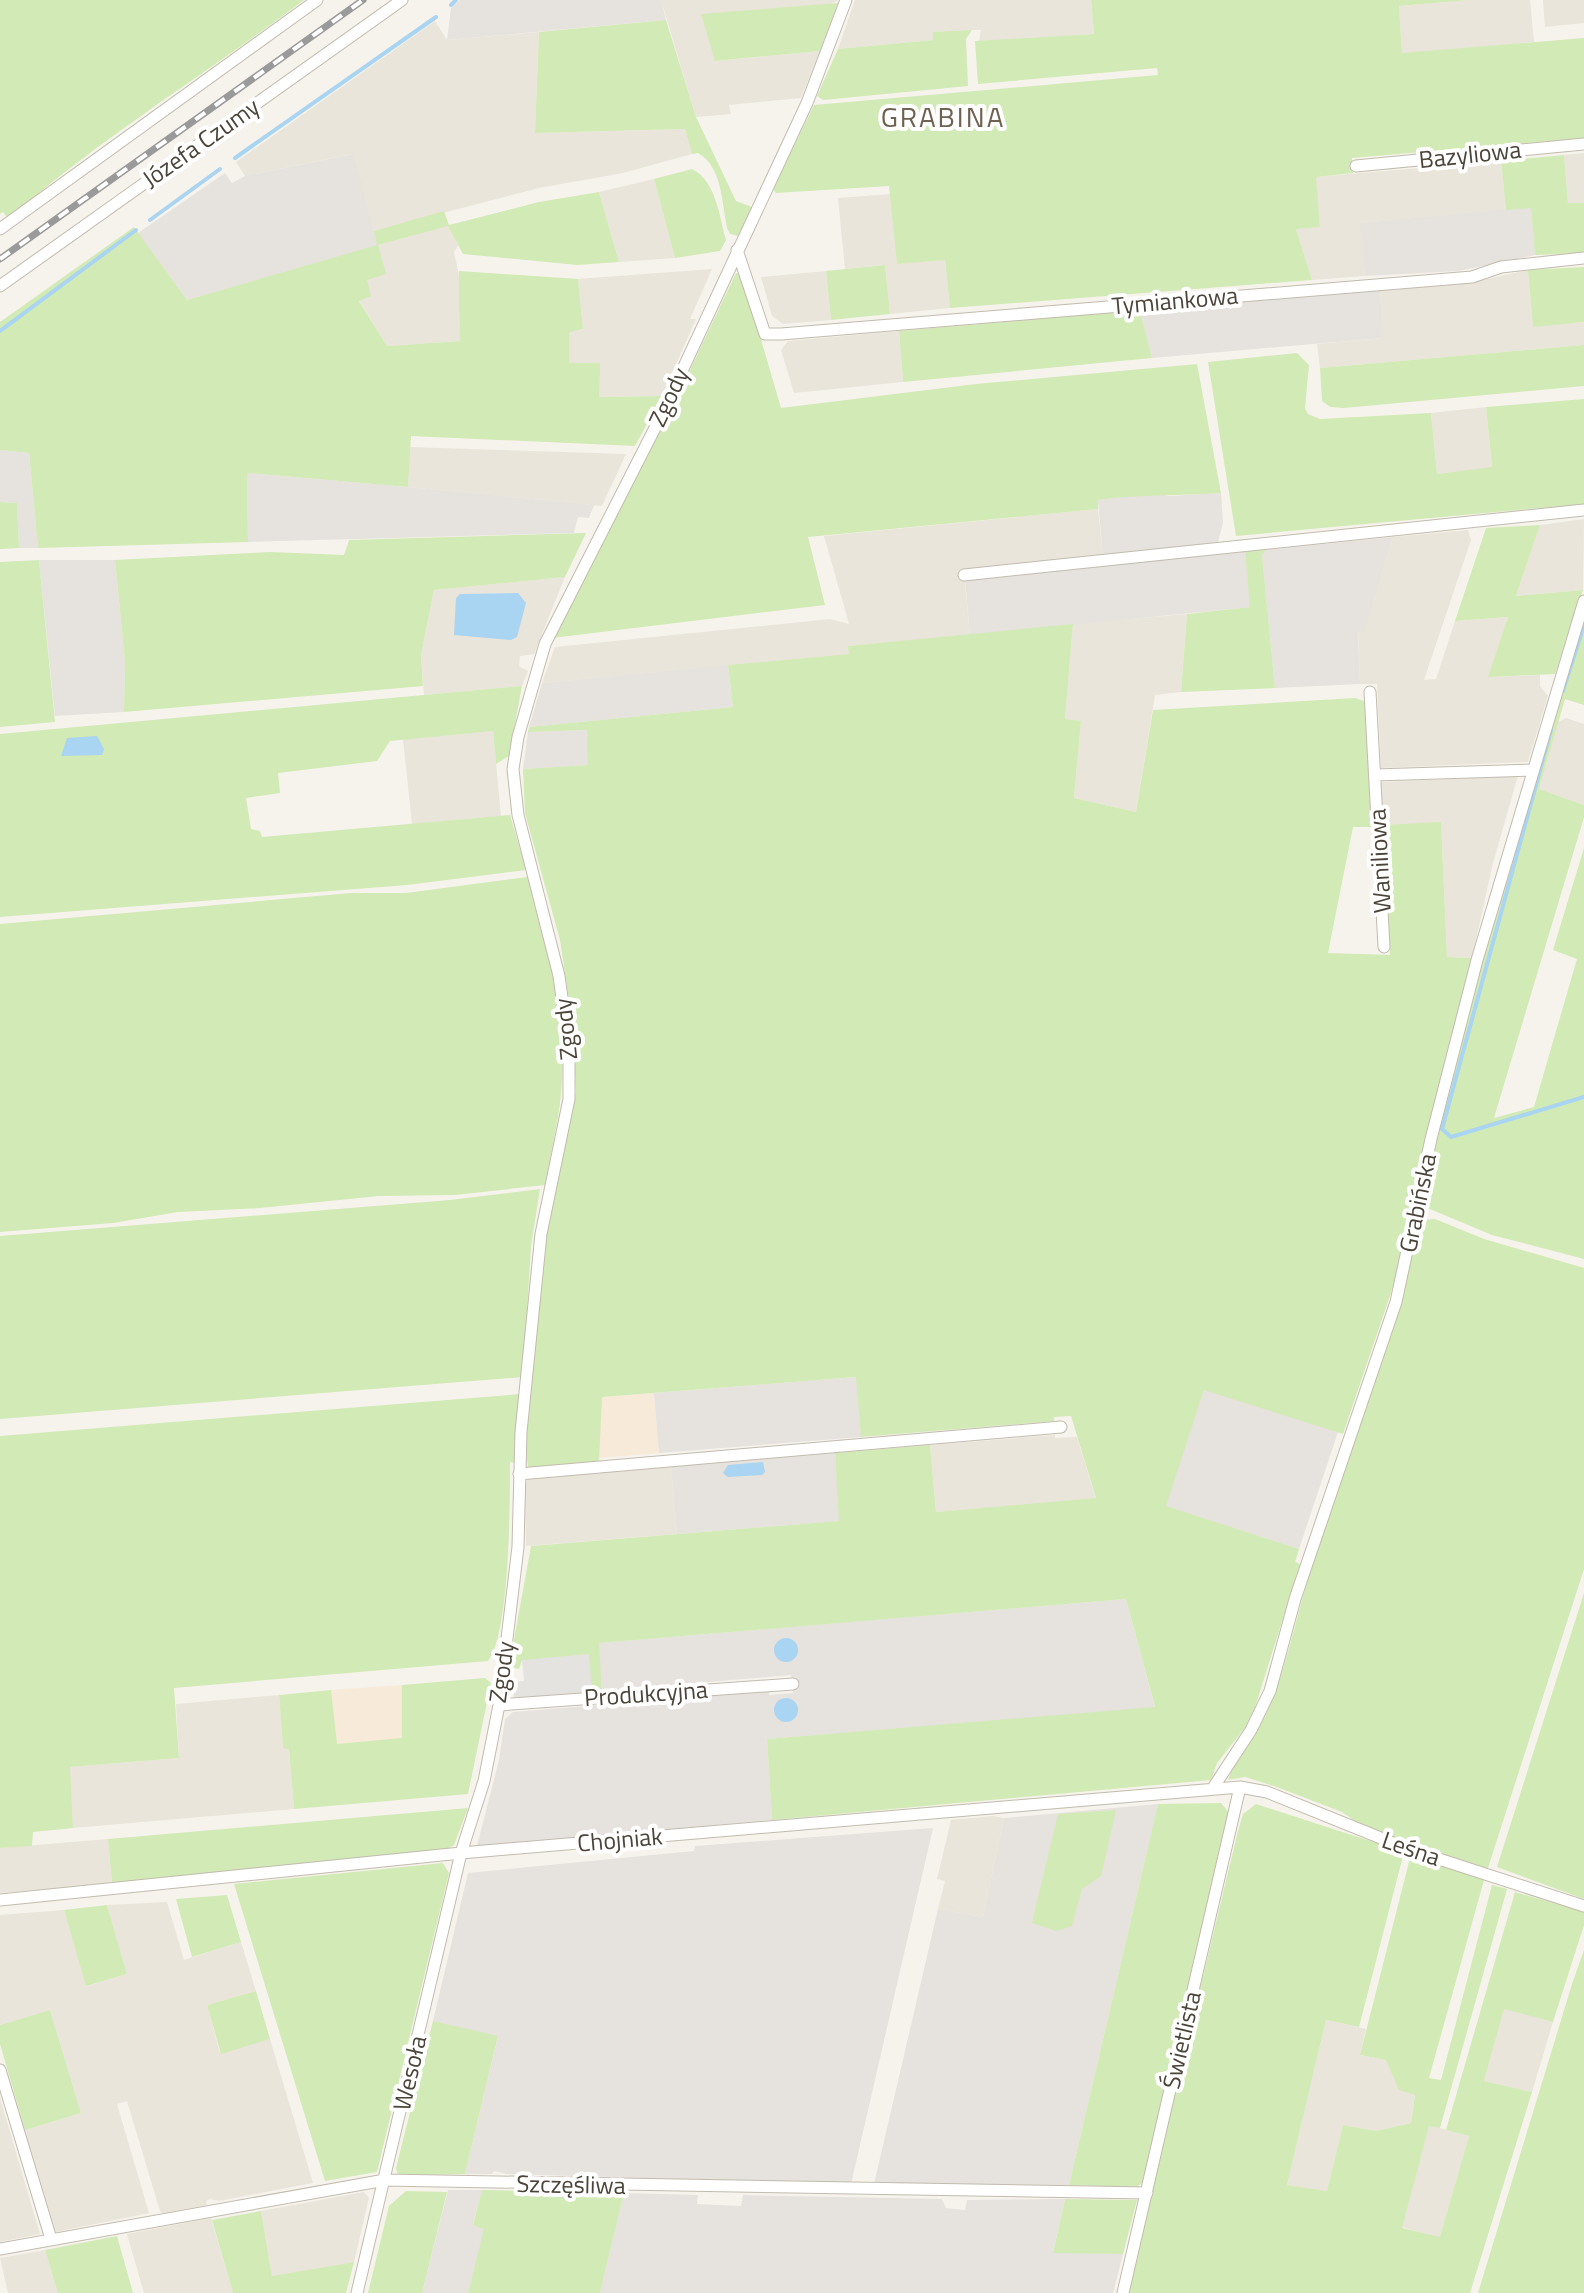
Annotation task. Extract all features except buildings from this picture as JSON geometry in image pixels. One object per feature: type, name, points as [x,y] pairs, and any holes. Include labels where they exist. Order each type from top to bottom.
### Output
[{"type":"street","points":[[0,229],[317,0]]},
{"type":"street","name":"Józefa Czumy","points":[[0,286],[402,0]]},
{"type":"street","name":"Zgody","points":[[461,1853],[484,1781],[499,1705],[518,1547],[519,1474],[541,1234],[566,1119],[570,1078],[559,976],[518,815],[515,755],[545,644],[660,418],[807,103],[846,0]]},
{"type":"street","name":"Bazyliowa","points":[[1356,166],[1584,144]]},
{"type":"street","name":"Tymiankowa","points":[[737,250],[765,334],[1472,277],[1501,267],[1584,258]]},
{"type":"street","points":[[964,575],[1584,510]]},
{"type":"street","name":"Grabińska","points":[[1213,1788],[1251,1730],[1270,1691],[1305,1569],[1396,1302],[1431,1139],[1532,770],[1584,601]]},
{"type":"street","name":"Waniliowa","points":[[1370,692],[1384,947]]},
{"type":"street","name":"Waniliowa","points":[[1375,775],[1532,770]]},
{"type":"street","points":[[519,1474],[1061,1427]]},
{"type":"street","name":"Produkcyjna","points":[[499,1705],[793,1684]]},
{"type":"street","name":"Chojniak","points":[[0,1900],[461,1853],[1240,1787]]},
{"type":"street","name":"Leśna","points":[[1240,1787],[1267,1792],[1408,1849],[1584,1906]]},
{"type":"street","name":"Świetlista","points":[[1123,2293],[1240,1787]]},
{"type":"street","name":"Wesoła","points":[[357,2293],[461,1853]]},
{"type":"street","points":[[0,2070],[51,2239]]},
{"type":"street","name":"Szczęśliwa","points":[[0,2249],[385,2180],[1147,2193]]},
{"type":"shaded area","points":[[460,0],[661,0],[666,20],[447,40],[451,8]]},
{"type":"shaded area","points":[[661,0],[839,0],[716,61],[820,51],[801,98],[729,105],[731,114],[696,117]]},
{"type":"shaded area","points":[[855,0],[1091,0],[1094,34],[979,41],[981,30],[933,32],[933,40],[838,49]]},
{"type":"shaded area","points":[[1469,0],[1530,0],[1534,42],[1402,54],[1399,6]]},
{"type":"shaded area","points":[[1543,0],[1584,0],[1584,23],[1545,27]]},
{"type":"shaded area","points":[[435,21],[447,40],[539,32],[535,133],[685,129],[692,154],[623,173],[539,188],[374,231],[352,154],[245,176],[236,162]]},
{"type":"shaded area","points":[[1584,153],[1584,203],[1568,204],[1564,155]]},
{"type":"shaded area","points":[[353,154],[378,245],[187,300],[138,233],[225,173],[232,183],[245,176]]},
{"type":"shaded area","points":[[1501,161],[1506,210],[1361,223],[1365,276],[1312,280],[1296,229],[1320,226],[1315,177]]},
{"type":"shaded area","points":[[654,179],[675,258],[619,262],[599,192]]},
{"type":"shaded area","points":[[891,194],[897,263],[945,260],[950,308],[890,314],[885,265],[845,269],[838,198]]},
{"type":"shaded area","points":[[1531,207],[1535,255],[1459,271],[1365,276],[1360,223]]},
{"type":"shaded area","points":[[449,225],[458,246],[454,252],[460,280],[460,341],[387,346],[359,300],[378,245]]},
{"type":"shaded area","points":[[712,269],[690,319],[696,319],[662,396],[599,397],[569,364],[569,331],[583,329],[578,279]]},
{"type":"shaded area","points":[[1528,270],[1533,326],[1584,322],[1584,345],[1320,368],[1317,344],[1383,338],[1380,290],[1464,284]]},
{"type":"shaded area","points":[[826,271],[831,320],[783,324],[772,316],[761,277]]},
{"type":"shaded area","points":[[1380,290],[1383,338],[1152,358],[1140,310]]},
{"type":"shaded area","points":[[899,331],[903,382],[794,393],[781,350],[788,341]]},
{"type":"shaded area","points":[[1486,407],[1492,468],[1437,474],[1431,413]]},
{"type":"shaded area","points":[[410,447],[626,454],[602,506],[408,487]]},
{"type":"shaded area","points":[[0,450],[29,453],[38,548],[19,548],[17,503],[0,502]]},
{"type":"shaded area","points":[[247,473],[594,505],[589,518],[578,517],[574,533],[248,542]]},
{"type":"shaded area","points":[[1151,493],[1170,496],[1221,493],[1223,523],[1218,542],[1103,558],[1098,500]]},
{"type":"shaded area","points":[[1098,509],[1103,558],[964,572],[970,635],[848,646],[850,654],[542,683],[555,647],[830,619],[849,624],[824,536]]},
{"type":"shaded area","points":[[1584,519],[1583,590],[1516,596],[1540,525]]},
{"type":"shaded area","points":[[1468,530],[1471,540],[1424,680],[1436,679],[1455,621],[1508,617],[1489,677],[1540,675],[1540,686],[1548,696],[1528,762],[1381,768],[1377,684],[1360,684],[1358,631],[1365,630],[1393,537]]},
{"type":"shaded area","points":[[1393,537],[1365,631],[1358,632],[1360,684],[1275,688],[1262,555],[1266,550]]},
{"type":"shaded area","points":[[1245,551],[1251,607],[970,635],[965,579]]},
{"type":"shaded area","points":[[39,560],[115,560],[125,662],[124,712],[55,716]]},
{"type":"shaded area","points":[[565,577],[534,654],[520,656],[519,666],[528,671],[522,686],[424,695],[421,655],[434,590]]},
{"type":"shaded area","points":[[1187,614],[1181,692],[1155,695],[1136,812],[1074,798],[1081,721],[1065,719],[1073,624]]},
{"type":"shaded area","points":[[728,665],[733,707],[529,727],[542,683]]},
{"type":"shaded area","points":[[1566,718],[1584,724],[1584,805],[1539,789],[1558,722]]},
{"type":"shaded area","points":[[587,730],[589,765],[523,769],[528,732]]},
{"type":"shaded area","points":[[493,731],[501,816],[412,824],[403,739]]},
{"type":"shaded area","points":[[1518,776],[1493,863],[1472,958],[1447,957],[1441,823],[1383,825],[1381,782]]},
{"type":"shaded area","points":[[857,1377],[861,1437],[659,1453],[654,1393]]},
{"type":"shaded area","points":[[1204,1389],[1338,1432],[1299,1549],[1165,1506]]},
{"type":"shaded area","points":[[654,1393],[659,1453],[599,1458],[601,1397]]},
{"type":"shaded area","points":[[1055,1435],[1055,1438],[1077,1437],[1096,1499],[936,1512],[930,1445]]},
{"type":"shaded area","points":[[835,1453],[840,1521],[677,1534],[671,1466]]},
{"type":"shaded area","points":[[671,1466],[677,1534],[526,1546],[525,1484],[529,1477]]},
{"type":"shaded area","points":[[1126,1599],[1155,1708],[767,1739],[772,1820],[477,1846],[499,1760],[505,1719],[513,1712],[769,1691],[769,1695],[793,1693],[791,1675],[602,1691],[598,1643]]},
{"type":"shaded area","points":[[589,1654],[592,1693],[514,1700],[513,1682],[524,1681],[522,1660]]},
{"type":"shaded area","points":[[402,1685],[402,1739],[336,1744],[331,1690]]},
{"type":"shaded area","points":[[279,1695],[283,1748],[289,1748],[294,1809],[73,1828],[69,1767],[179,1758],[176,1704]]},
{"type":"shaded area","points":[[1158,1804],[1069,2185],[874,2184],[938,1909],[983,1917],[1004,1818]]},
{"type":"shaded area","points":[[993,1816],[1004,1818],[983,1917],[938,1909],[945,1881],[937,1879],[951,1820]]},
{"type":"shaded area","points":[[933,1828],[851,2184],[507,2174],[494,2171],[492,2174],[465,2174],[498,2037],[433,2021],[468,1873],[694,1851],[695,1846]]},
{"type":"shaded area","points":[[108,1839],[112,1884],[0,1893],[0,1848]]},
{"type":"shaded area","points":[[167,1902],[184,1960],[241,1942],[256,1991],[207,2005],[220,2053],[270,2039],[313,2183],[219,2201],[210,2199],[206,2201],[207,2205],[163,2213],[127,2101],[117,2104],[149,2213],[56,2232],[25,2130],[81,2113],[50,2010],[0,2025],[0,1915],[64,1910],[87,1986],[127,1974],[107,1905]]},
{"type":"shaded area","points":[[1504,2008],[1553,2022],[1532,2092],[1484,2081]]},
{"type":"shaded area","points":[[1326,2020],[1366,2029],[1360,2055],[1386,2060],[1397,2083],[1415,2094],[1411,2123],[1376,2131],[1343,2125],[1327,2192],[1287,2185]]},
{"type":"shaded area","points":[[0,2098],[40,2234],[0,2242]]},
{"type":"shaded area","points":[[1429,2125],[1469,2136],[1440,2238],[1401,2227]]},
{"type":"shaded area","points":[[448,2190],[482,2190],[473,2224],[485,2228],[468,2293],[422,2293]]},
{"type":"shaded area","points":[[364,2192],[369,2198],[354,2262],[272,2277],[261,2211]]},
{"type":"shaded area","points":[[624,2193],[698,2195],[697,2204],[741,2206],[743,2195],[942,2199],[946,2208],[965,2210],[967,2200],[1065,2199],[1053,2252],[1123,2254],[1113,2293],[600,2293]]},
{"type":"shaded area","points":[[211,2218],[233,2293],[144,2293],[127,2234]]},
{"type":"shaded area","points":[[45,2250],[58,2293],[8,2293],[0,2258]]},
{"type":"green space","points":[[0,0],[304,0],[79,161],[8,219],[3,212],[0,214]]},
{"type":"green space","points":[[1091,0],[1469,0],[1399,6],[1402,53],[1584,38],[1584,138],[1352,158],[1353,173],[1316,177],[1320,227],[1296,229],[1312,280],[950,308],[945,260],[897,264],[889,186],[776,193],[773,189],[814,105],[1158,75],[1157,68],[978,84],[975,41],[1094,34]]},
{"type":"green space","points":[[838,3],[820,51],[715,61],[701,14]]},
{"type":"green space","points":[[666,20],[696,117],[736,201],[752,207],[738,236],[730,234],[727,228],[720,186],[712,167],[698,153],[692,154],[685,129],[535,133],[539,32]]},
{"type":"green space","points":[[972,30],[966,39],[968,86],[823,100],[817,96],[838,49],[933,40],[933,32]]},
{"type":"green space","points":[[1564,155],[1568,203],[1584,203],[1584,253],[1535,255],[1531,208],[1506,210],[1501,161]]},
{"type":"green space","points":[[692,169],[700,174],[711,190],[726,240],[720,251],[675,258],[654,179]]},
{"type":"green space","points":[[599,192],[619,262],[577,265],[463,254],[448,226],[378,245],[386,274],[367,280],[371,296],[359,301],[387,346],[460,341],[459,271],[578,279],[583,329],[569,332],[569,363],[600,363],[599,397],[662,396],[635,446],[411,436],[408,487],[247,473],[248,542],[38,548],[29,453],[0,450],[0,322],[134,227],[187,300],[377,245],[374,231],[444,211],[449,225],[539,202]]},
{"type":"green space","points":[[885,265],[890,314],[831,320],[826,271]]},
{"type":"green space","points":[[1584,267],[1584,322],[1533,327],[1528,270]]},
{"type":"green space","points":[[736,273],[742,274],[781,408],[976,384],[1197,364],[1221,493],[1114,498],[1098,500],[1098,509],[808,537],[825,605],[552,638],[678,395]]},
{"type":"green space","points":[[1140,310],[1152,358],[903,382],[899,331]]},
{"type":"green space","points":[[1584,345],[1584,386],[1344,408],[1330,407],[1322,401],[1320,368]]},
{"type":"green space","points":[[1297,353],[1309,365],[1305,408],[1308,414],[1320,419],[1431,413],[1437,474],[1492,467],[1486,407],[1584,399],[1584,504],[1236,536],[1208,362]]},
{"type":"green space","points":[[0,502],[17,503],[19,548],[0,549]]},
{"type":"green space","points":[[1540,525],[1516,596],[1583,590],[1555,674],[1488,677],[1508,617],[1455,621],[1486,528]]},
{"type":"green space","points":[[586,533],[565,577],[434,590],[421,655],[423,686],[124,712],[125,662],[115,560],[271,552],[344,555],[349,540]]},
{"type":"green space","points":[[1266,550],[1262,555],[1275,688],[1181,692],[1187,614],[1250,607],[1245,551]]},
{"type":"green space","points":[[39,560],[55,722],[0,727],[0,562]]},
{"type":"green space","points":[[1584,611],[1584,705],[1565,699],[1539,789],[1584,805],[1584,817],[1494,1118],[1534,1107],[1577,959],[1553,950],[1584,848],[1584,1259],[1492,1235],[1425,1207],[1437,1127],[1463,1027],[1554,702]]},
{"type":"green space","points":[[1073,624],[1065,719],[1081,721],[1074,798],[1136,812],[1153,710],[1355,698],[1367,702],[1373,827],[1353,827],[1328,953],[1390,955],[1383,825],[1441,822],[1447,957],[1472,958],[1396,1278],[1343,1434],[1204,1390],[1166,1506],[1299,1549],[1295,1562],[1300,1564],[1251,1720],[1217,1763],[1211,1780],[772,1820],[767,1739],[1155,1707],[1126,1599],[599,1643],[602,1692],[592,1693],[522,1660],[519,1669],[509,1667],[531,1546],[839,1521],[835,1453],[930,1445],[936,1512],[1096,1498],[1071,1416],[1054,1417],[1054,1421],[861,1437],[856,1377],[602,1397],[599,1462],[528,1469],[525,1440],[543,1245],[576,1092],[573,1028],[560,940],[525,813],[523,769],[588,765],[587,730],[528,732],[529,727],[733,707],[728,665],[849,654],[848,646]]},
{"type":"green space","points":[[522,686],[509,756],[496,764],[493,731],[390,741],[377,761],[278,773],[280,793],[246,798],[251,829],[260,831],[262,837],[510,815],[526,870],[407,885],[0,917],[0,734]]},
{"type":"green space","points":[[528,877],[549,957],[561,1039],[561,1094],[545,1185],[455,1195],[379,1196],[260,1208],[178,1212],[113,1223],[0,1232],[0,924],[351,893],[406,893]]},
{"type":"green space","points":[[540,1189],[531,1246],[523,1377],[0,1419],[0,1236],[450,1200]]},
{"type":"green space","points":[[1435,1219],[1484,1239],[1584,1268],[1584,1569],[1487,1871],[1370,1831],[1342,1812],[1274,1786],[1245,1777],[1228,1780],[1274,1695],[1315,1555],[1372,1389],[1422,1220]]},
{"type":"green space","points":[[521,1394],[515,1463],[510,1462],[505,1596],[501,1624],[488,1661],[174,1688],[179,1758],[70,1767],[73,1828],[33,1832],[32,1846],[0,1848],[0,1436]]},
{"type":"green space","points":[[1584,1593],[1584,1899],[1497,1867]]},
{"type":"green space","points":[[485,1678],[491,1683],[468,1794],[294,1809],[289,1749],[283,1748],[279,1695],[331,1690],[337,1744],[402,1738],[402,1685]]},
{"type":"green space","points":[[1221,1803],[1230,1814],[1143,2182],[1137,2187],[1069,2185],[1158,1804]]},
{"type":"green space","points":[[1256,1804],[1404,1852],[1359,2027],[1326,2020],[1287,2185],[1327,2191],[1343,2125],[1376,2131],[1411,2123],[1415,2095],[1399,2090],[1386,2060],[1360,2055],[1411,1854],[1484,1880],[1429,2078],[1441,2080],[1492,1885],[1507,1889],[1440,2128],[1429,2126],[1402,2228],[1440,2237],[1469,2136],[1446,2130],[1515,1892],[1584,1912],[1584,1925],[1553,2022],[1504,2009],[1484,2081],[1532,2092],[1470,2293],[1127,2293],[1238,1831],[1243,1814]]},
{"type":"green space","points":[[468,1808],[454,1845],[443,1851],[112,1884],[108,1839]]},
{"type":"green space","points":[[1116,1810],[1101,1876],[1082,1889],[1072,1926],[1056,1931],[1032,1923],[1058,1814]]},
{"type":"green space","points":[[443,1863],[449,1873],[377,2172],[325,2181],[234,1884]]},
{"type":"green space","points":[[227,1895],[241,1942],[192,1957],[176,1899]]},
{"type":"green space","points":[[107,1905],[127,1974],[86,1986],[64,1910]]},
{"type":"green space","points":[[1584,1950],[1584,2293],[1478,2293],[1572,1984]]},
{"type":"green space","points":[[256,1991],[270,2039],[221,2054],[207,2005]]},
{"type":"green space","points":[[50,2010],[81,2113],[25,2130],[0,2044],[0,2025]]},
{"type":"green space","points":[[433,2021],[498,2036],[465,2174],[398,2175],[396,2168]]},
{"type":"green space","points":[[482,2190],[624,2193],[600,2293],[468,2293],[484,2229],[473,2225]]},
{"type":"green space","points":[[406,2191],[447,2192],[422,2293],[368,2293],[389,2206]]},
{"type":"green space","points":[[1065,2199],[1137,2200],[1123,2254],[1053,2253]]},
{"type":"green space","points":[[261,2211],[272,2276],[354,2262],[346,2293],[233,2293],[212,2220]]},
{"type":"green space","points":[[117,2236],[133,2293],[58,2293],[45,2250]]},
{"type":"water","points":[[518,593],[526,603],[517,637],[511,640],[454,635],[456,598],[460,594]]},
{"type":"water","points":[[97,736],[104,749],[102,755],[61,756],[67,738]]},
{"type":"water","points":[[763,1462],[765,1472],[762,1475],[728,1477],[723,1473],[728,1465]]},
{"type":"water","points":[[786,1638],[794,1642],[798,1650],[794,1658],[786,1662],[778,1658],[774,1650],[778,1642]]},
{"type":"water","points":[[786,1698],[795,1701],[798,1710],[795,1719],[786,1722],[777,1719],[774,1710],[777,1701]]},
{"type":"waterway","points":[[451,5],[456,0]]},
{"type":"waterway","points":[[235,158],[436,17]]},
{"type":"waterway","points":[[150,220],[220,169]]},
{"type":"waterway","points":[[0,331],[136,230]]},
{"type":"waterway","points":[[1563,691],[1584,625]]},
{"type":"waterway","points":[[1551,730],[1442,1129],[1451,1137],[1584,1097]]},
{"type":"railway","points":[[0,259],[363,0]]},
{"type":"district","name":"GRABINA","points":[[943,117]]}]
